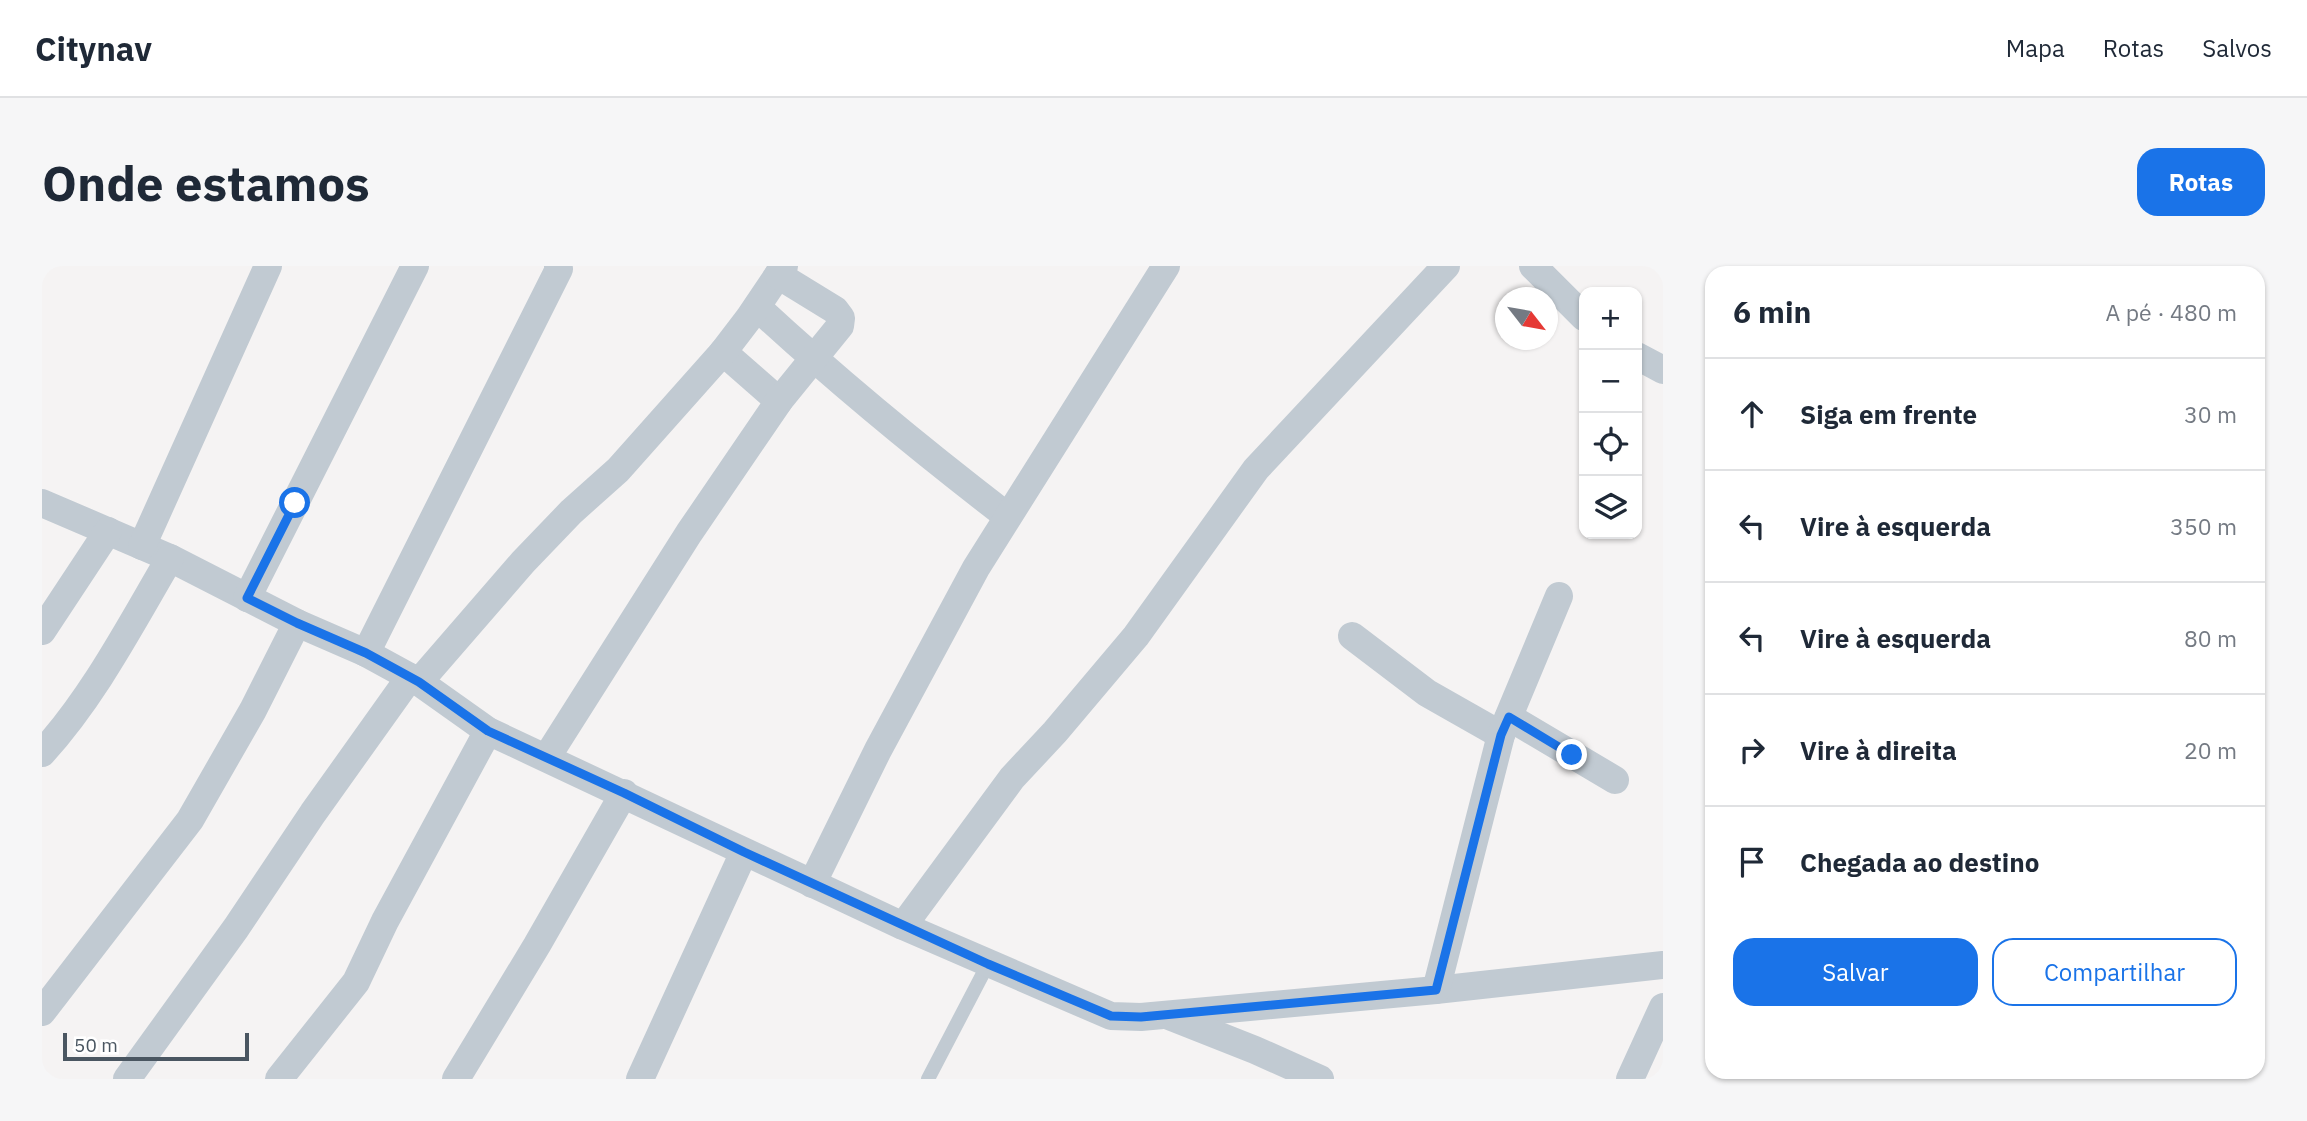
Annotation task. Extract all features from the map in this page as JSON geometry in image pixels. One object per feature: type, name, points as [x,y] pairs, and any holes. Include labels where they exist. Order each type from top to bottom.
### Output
[{"type":"street","points":[[142,546],[268,266]]},
{"type":"street","points":[[247,598],[415,266]]},
{"type":"street","points":[[366,653],[559,269],[558,266]]},
{"type":"street","points":[[812,884],[878,750],[976,568],[1127,324],[1166,266]]},
{"type":"street","points":[[903,926],[1012,778],[1055,732],[1136,636],[1256,469],[1446,266]]},
{"type":"street","points":[[1532,266],[1579,312]]},
{"type":"street","points":[[127,1079],[236,928],[313,813],[415,679],[571,512],[618,470],[723,352],[781,270],[835,310],[841,318],[840,326],[779,401],[689,533],[547,757]]},
{"type":"street","points":[[757,307],[813,359],[901,433],[1007,516]]},
{"type":"street","points":[[723,352],[779,401]]},
{"type":"street","points":[[1642,359],[1663,370]]},
{"type":"street","points":[[42,503],[170,558],[297,623],[366,653],[415,679],[488,731],[903,926],[1111,1016],[1141,1017],[1436,990],[1663,965]]},
{"type":"street","points":[[42,631],[107,531]]},
{"type":"street","points":[[42,753],[61,732],[115,651],[170,558]]},
{"type":"street","points":[[1436,990],[1505,726],[1559,596]]},
{"type":"street","points":[[42,1012],[190,820],[253,710],[297,623]]},
{"type":"street","points":[[1352,636],[1427,693],[1505,726],[1615,780]]},
{"type":"street","points":[[279,1079],[356,982],[385,920],[488,731]]},
{"type":"street","points":[[456,1079],[537,946],[624,793]]},
{"type":"street","points":[[640,1079],[744,852]]},
{"type":"street","points":[[1630,1079],[1663,1007]]},
{"type":"street","points":[[1163,1013],[1320,1079]]},
{"type":"lane","points":[[928,1079],[988,964]]},
{"type":"route","points":[[295,503],[247,598],[366,653],[419,682],[488,731],[858,905],[1111,1016],[1141,1017],[1436,990],[1501,735],[1509,717],[1572,755]]}]
